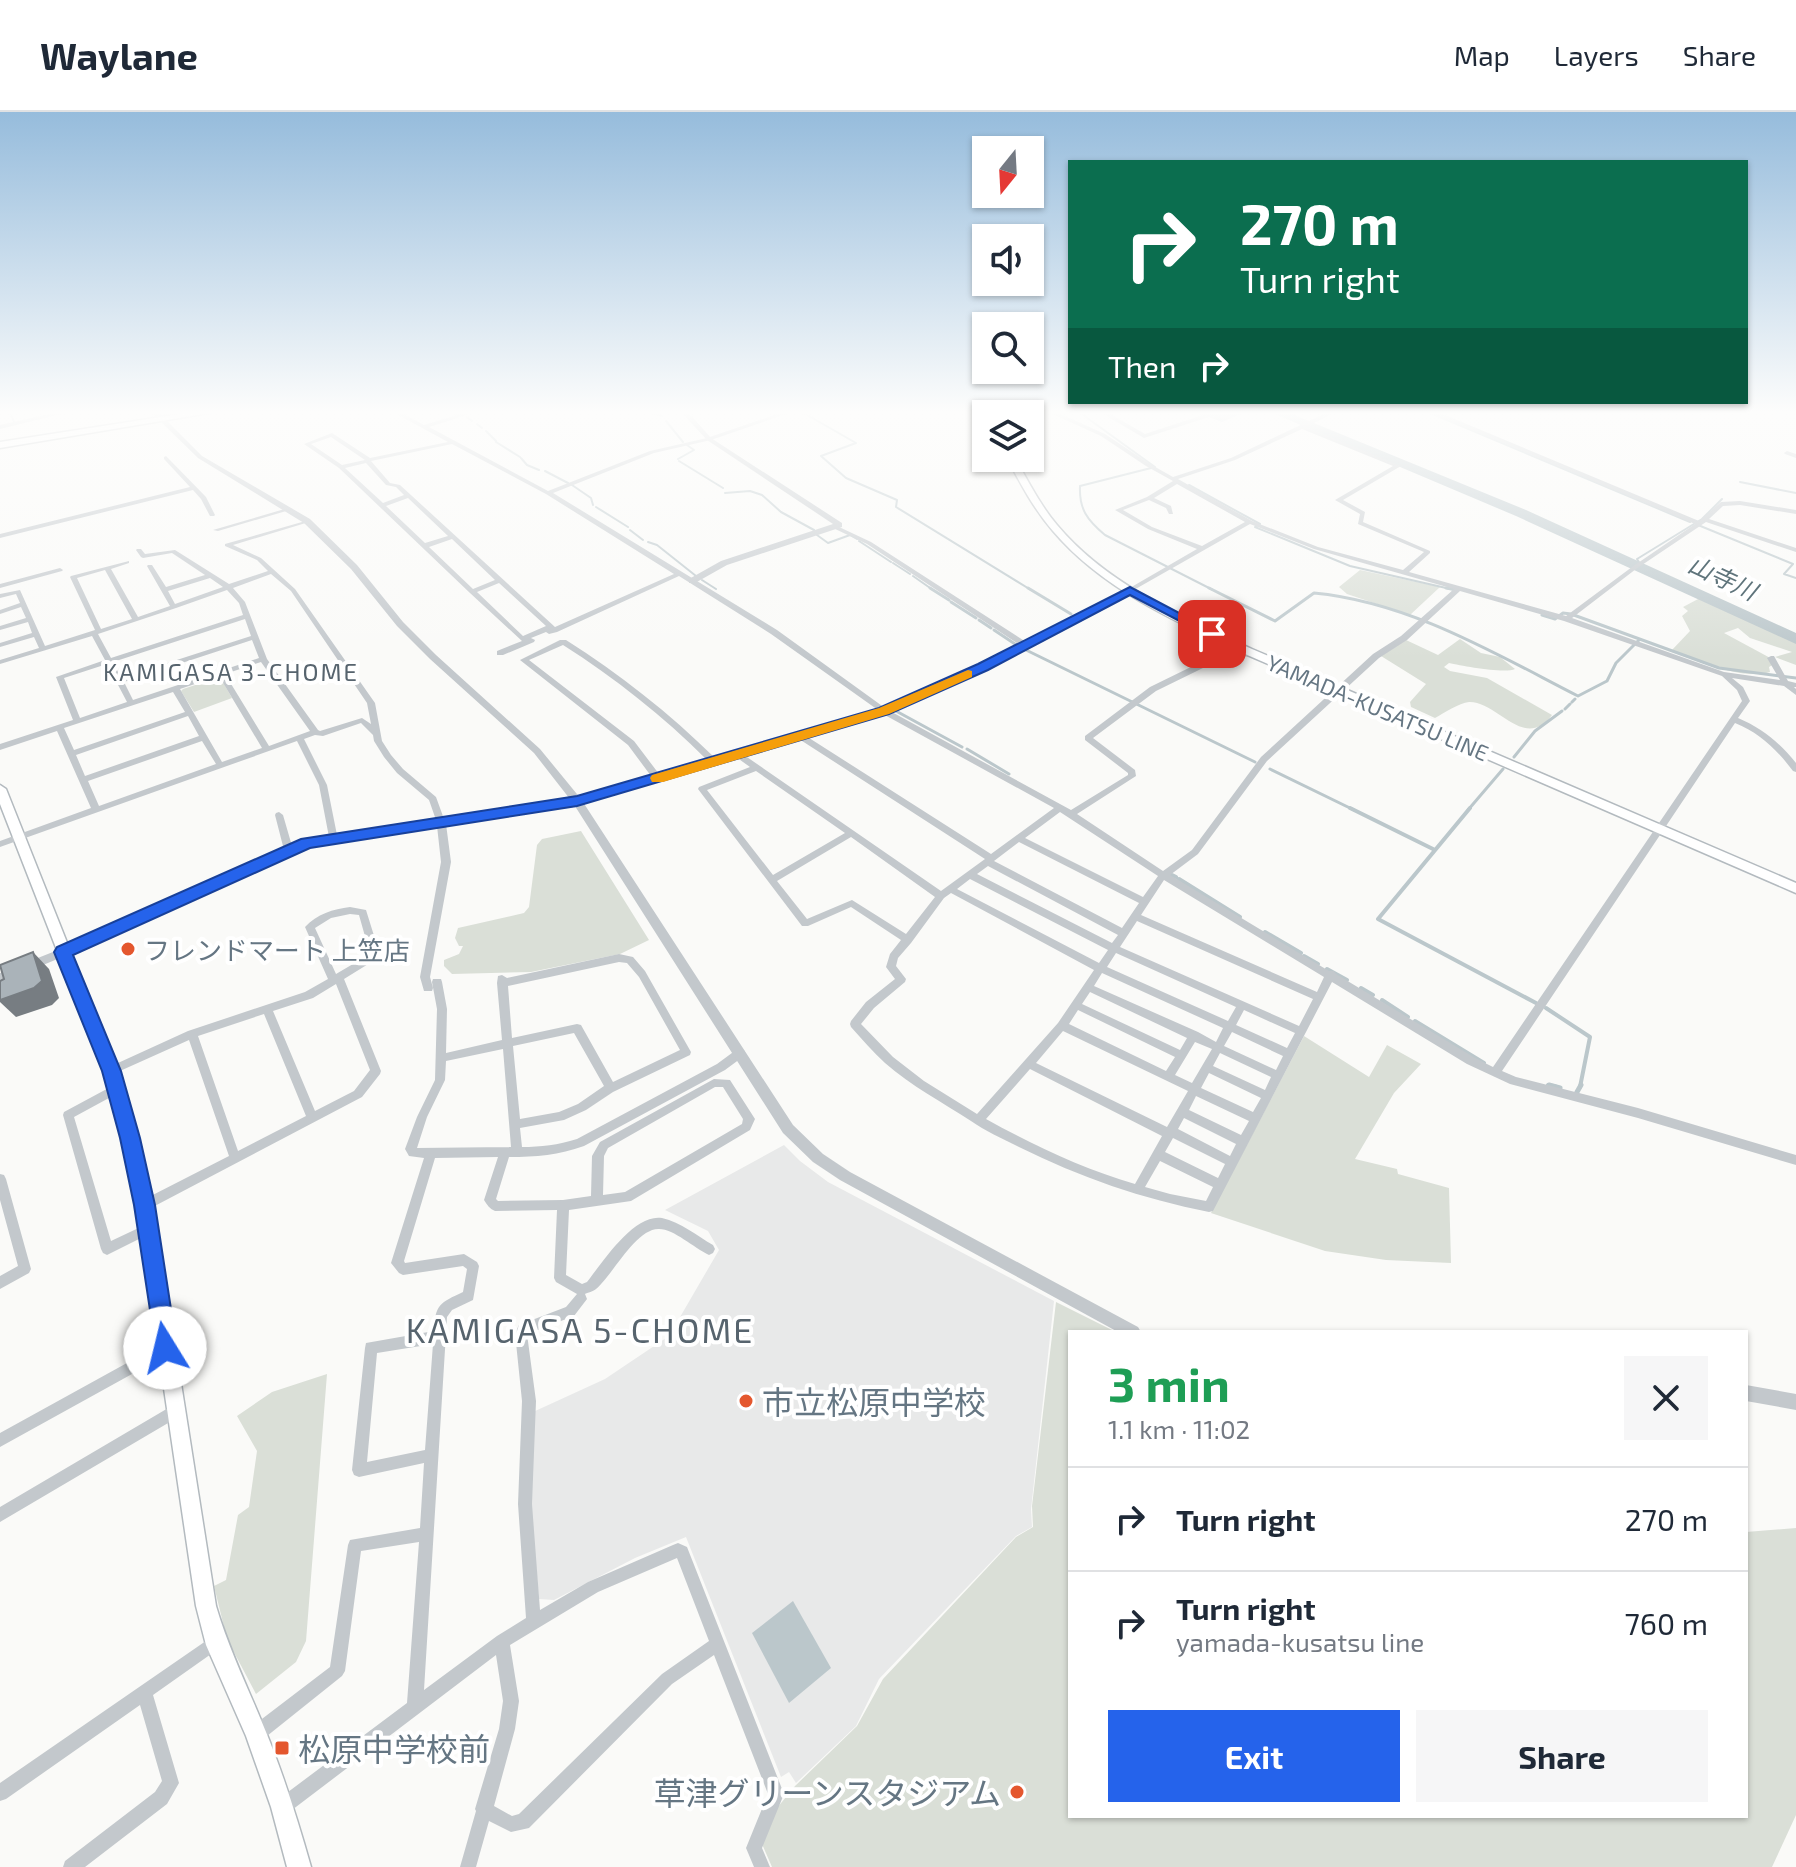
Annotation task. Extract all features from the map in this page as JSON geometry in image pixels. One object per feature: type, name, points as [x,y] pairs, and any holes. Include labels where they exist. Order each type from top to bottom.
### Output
[{"type":"main road","name":"YAMADA-KUSATSU LINE","points":[[1031,494],[1059,533],[1130,590],[1192,625],[1796,888]]},
{"type":"main road","points":[[0,789],[114,1080],[145,1205],[206,1606],[216,1642],[256,1734],[299,1867]]},
{"type":"street","points":[[0,536],[168,494]]},
{"type":"street","points":[[199,494],[212,515]]},
{"type":"street","points":[[264,494],[307,521],[354,567],[400,624],[537,751],[581,800],[788,1129],[818,1158],[1129,1330]]},
{"type":"street","points":[[371,494],[522,639],[553,628]]},
{"type":"street","points":[[549,494],[797,647],[884,711],[1071,814],[1163,875],[1495,1073],[1796,1160]]},
{"type":"street","points":[[692,581],[724,563],[839,525],[792,494]]},
{"type":"street","points":[[1155,494],[1118,510],[1150,528],[1203,549]]},
{"type":"street","points":[[1199,494],[1250,522],[1316,548],[1567,619],[1723,674],[1796,685]]},
{"type":"street","points":[[1349,494],[1338,500],[1363,513],[1360,523],[1428,552],[1405,572]]},
{"type":"street","points":[[1633,494],[1702,522],[1796,550]]},
{"type":"street","points":[[383,505],[408,496],[553,628]]},
{"type":"street","points":[[1149,498],[1169,507],[1171,513]]},
{"type":"street","points":[[1567,619],[1727,502],[1796,512]]},
{"type":"street","points":[[216,530],[290,509]]},
{"type":"street","points":[[307,521],[227,545],[259,559],[293,590],[371,703],[382,747],[400,771],[433,799],[441,822],[446,862],[425,977],[432,985],[442,1009],[442,1058],[440,1080],[422,1117],[411,1149],[413,1153],[542,1152],[580,1143],[721,1067],[740,1053]]},
{"type":"street","points":[[0,978],[289,851],[333,836],[581,800],[884,711],[983,667],[1130,590],[1250,522]]},
{"type":"street","points":[[835,527],[869,543],[1024,644]]},
{"type":"street","points":[[424,546],[451,537]]},
{"type":"street","points":[[139,550],[143,556],[173,551],[228,587],[242,602],[263,659],[315,732]]},
{"type":"street","points":[[127,562],[73,577],[108,661],[131,703]]},
{"type":"street","points":[[150,566],[174,607]]},
{"type":"street","points":[[107,568],[136,620]]},
{"type":"street","points":[[0,586],[60,570]]},
{"type":"street","points":[[0,662],[136,620],[273,571]]},
{"type":"street","points":[[500,653],[679,574]]},
{"type":"street","points":[[164,590],[210,576]]},
{"type":"street","points":[[472,592],[498,581]]},
{"type":"street","points":[[978,1121],[1062,1026],[1163,875],[1195,852],[1264,759],[1339,690],[1459,588]]},
{"type":"street","points":[[0,596],[18,591],[43,649]]},
{"type":"street","points":[[0,612],[24,604]]},
{"type":"street","points":[[77,721],[60,677],[246,616]]},
{"type":"street","points":[[0,628],[30,619]]},
{"type":"street","points":[[0,645],[36,634]]},
{"type":"street","points":[[119,681],[255,637]]},
{"type":"street","points":[[657,778],[631,743],[524,660],[563,642],[592,659],[684,731],[715,763]]},
{"type":"street","points":[[1071,814],[1132,776],[1132,772],[1088,738],[1153,689],[1202,665],[1252,652]]},
{"type":"street","points":[[1771,658],[1785,682],[1796,693]]},
{"type":"street","points":[[0,747],[263,659]]},
{"type":"street","points":[[221,673],[267,749]]},
{"type":"street","points":[[1495,1073],[1746,701],[1740,689],[1723,674]]},
{"type":"street","points":[[175,688],[220,765]]},
{"type":"street","points":[[71,754],[190,713]]},
{"type":"street","points":[[0,844],[315,732],[320,734],[362,720],[378,736]]},
{"type":"street","points":[[1735,720],[1758,729],[1783,751],[1796,769]]},
{"type":"street","points":[[59,727],[96,809]]},
{"type":"street","points":[[800,736],[990,860],[1123,933]]},
{"type":"street","points":[[83,780],[204,737]]},
{"type":"street","points":[[299,737],[323,785],[333,836]]},
{"type":"street","points":[[739,755],[941,896]]},
{"type":"street","points":[[755,768],[702,789],[805,924],[852,903],[908,940]]},
{"type":"street","points":[[1060,808],[941,896],[893,957],[891,967],[901,979],[870,1005],[855,1024],[888,1059],[978,1121],[1108,1181],[1182,1203],[1209,1207],[1331,974]]},
{"type":"street","points":[[279,815],[289,851]]},
{"type":"street","points":[[771,880],[850,834]]},
{"type":"street","points":[[1020,839],[1145,902]]},
{"type":"street","points":[[970,875],[1113,948],[1301,1031]]},
{"type":"street","points":[[950,889],[1100,968],[1290,1054]]},
{"type":"street","points":[[145,1205],[358,1094],[376,1071],[336,980],[310,927],[315,922],[351,908],[363,912],[375,955],[336,980],[309,995],[192,1034],[114,1080],[68,1115],[107,1249],[147,1229]]},
{"type":"street","points":[[1135,916],[1318,997]]},
{"type":"street","points":[[515,1124],[560,1117],[686,1052],[635,963],[619,958],[502,980],[515,1124],[511,1152],[490,1200],[495,1206],[563,1205],[597,1201],[627,1197],[746,1127],[749,1119],[726,1083],[714,1083],[604,1145],[598,1156],[597,1201]]},
{"type":"street","points":[[1088,987],[1279,1076]]},
{"type":"street","points":[[1076,1005],[1181,1055]]},
{"type":"street","points":[[1138,1189],[1242,1005]]},
{"type":"street","points":[[267,1008],[312,1118]]},
{"type":"street","points":[[1062,1026],[1256,1119]]},
{"type":"street","points":[[442,1058],[580,1029],[611,1088]]},
{"type":"street","points":[[192,1034],[235,1158]]},
{"type":"street","points":[[1169,1076],[1194,1035]]},
{"type":"street","points":[[1029,1064],[1232,1162]]},
{"type":"street","points":[[1206,1067],[1268,1096]]},
{"type":"street","points":[[1181,1111],[1243,1142]]},
{"type":"street","points":[[415,1706],[441,1315],[448,1306],[469,1296],[473,1266],[464,1260],[403,1269],[397,1263],[431,1153]]},
{"type":"street","points":[[1158,1154],[1220,1185]]},
{"type":"street","points":[[0,1179],[25,1269],[0,1283]]},
{"type":"street","points":[[563,1205],[560,1278],[581,1290],[591,1286],[639,1230],[651,1224],[661,1223],[709,1249]]},
{"type":"street","points":[[534,1623],[525,1504],[529,1401],[521,1333],[523,1329],[570,1312],[581,1299]]},
{"type":"street","points":[[432,1455],[359,1470],[371,1348],[440,1336]]},
{"type":"street","points":[[0,1440],[165,1348]]},
{"type":"street","points":[[1748,1393],[1796,1402]]},
{"type":"street","points":[[0,1515],[175,1411]]},
{"type":"street","points":[[256,1734],[337,1671],[355,1545],[427,1534]]},
{"type":"street","points":[[282,1807],[502,1641],[593,1587],[678,1550],[682,1552],[776,1794],[754,1848],[762,1867]]},
{"type":"street","points":[[468,1867],[507,1729],[511,1701],[502,1641]]},
{"type":"street","points":[[0,1793],[216,1642]]},
{"type":"street","points":[[483,1809],[511,1824],[523,1822],[667,1679],[716,1645]]},
{"type":"street","points":[[71,1867],[161,1798],[171,1783],[144,1692]]},
{"type":"shaded area","points":[[1360,570],[1440,587],[1410,615],[1347,594],[1339,587]]},
{"type":"shaded area","points":[[1700,598],[1796,642],[1796,665],[1775,657],[1792,652],[1750,638],[1738,628],[1724,633],[1774,660],[1769,667],[1770,672],[1734,672],[1674,652],[1672,650],[1690,631],[1682,616],[1688,611],[1683,607]]},
{"type":"shaded area","points":[[1460,639],[1481,653],[1500,657],[1515,669],[1493,670],[1449,663],[1444,667],[1487,678],[1552,715],[1542,725],[1531,728],[1521,727],[1480,704],[1469,702],[1435,718],[1411,707],[1410,702],[1426,684],[1381,656],[1406,640],[1438,655]]},
{"type":"shaded area","points":[[220,677],[232,698],[194,712],[181,691]]},
{"type":"shaded area","points":[[581,831],[649,940],[620,954],[531,972],[452,974],[444,966],[444,960],[459,954],[463,946],[459,946],[455,938],[458,928],[524,913],[529,907],[537,845],[542,839]]},
{"type":"shaded area","points":[[1304,1036],[1369,1077],[1387,1045],[1421,1064],[1394,1093],[1355,1159],[1397,1169],[1398,1174],[1449,1188],[1451,1263],[1386,1260],[1325,1251],[1211,1213]]},
{"type":"shaded area","points":[[784,1145],[828,1182],[1054,1301],[1031,1509],[1032,1527],[1016,1536],[879,1679],[856,1726],[796,1783],[789,1772],[781,1777],[686,1537],[635,1558],[554,1600],[539,1599],[529,1484],[533,1412],[605,1379],[669,1336],[719,1250],[708,1231],[665,1210]]},
{"type":"shaded area","points":[[1056,1302],[1112,1330],[1068,1330],[1068,1818],[1748,1818],[1748,1532],[1796,1528],[1796,1815],[1772,1867],[772,1867],[762,1844],[777,1808],[795,1786],[857,1726],[883,1679],[1016,1537],[1033,1527],[1032,1506]]},
{"type":"shaded area","points":[[327,1374],[306,1641],[296,1662],[256,1694],[227,1639],[214,1586],[226,1580],[238,1515],[249,1507],[257,1451],[237,1416],[272,1392]]},
{"type":"shaded area","points":[[793,1601],[831,1668],[789,1703],[752,1633]]},
{"type":"building","points":[[33,952],[42,981],[34,988],[0,1000],[0,981],[4,979],[0,965]]},
{"type":"waterway","points":[[585,494],[591,498],[593,505]]},
{"type":"waterway","points":[[759,494],[781,512],[814,530]]},
{"type":"waterway","points":[[883,494],[897,500],[896,507],[1031,590]]},
{"type":"waterway","points":[[1081,494],[1089,519],[1105,535],[1213,590]]},
{"type":"waterway","points":[[1205,494],[1260,524],[1255,527],[1350,566],[1447,588]]},
{"type":"waterway","name":"山寺川","points":[[1475,494],[1796,639]]},
{"type":"waterway","points":[[1623,494],[1690,522]]},
{"type":"waterway","points":[[1642,567],[1637,559],[1702,519],[1722,499]]},
{"type":"waterway","points":[[596,507],[628,527]]},
{"type":"waterway","points":[[1698,525],[1793,564],[1784,574],[1796,578]]},
{"type":"waterway","points":[[630,530],[643,540]]},
{"type":"waterway","points":[[817,535],[828,543],[850,535],[857,539]]},
{"type":"waterway","points":[[859,541],[891,562]]},
{"type":"waterway","points":[[648,542],[657,545],[696,576]]},
{"type":"waterway","points":[[893,563],[910,574]]},
{"type":"waterway","points":[[913,576],[931,589]]},
{"type":"waterway","points":[[702,580],[716,589]]},
{"type":"waterway","points":[[1028,588],[1071,614]]},
{"type":"waterway","points":[[1209,588],[1213,590]]},
{"type":"waterway","points":[[1447,588],[1457,590]]},
{"type":"waterway","points":[[1447,588],[1455,590]]},
{"type":"waterway","points":[[931,589],[949,600]]},
{"type":"waterway","points":[[1213,590],[1275,621],[1314,593],[1384,607],[1483,647],[1578,696],[1607,681],[1616,663],[1639,640]]},
{"type":"waterway","points":[[951,602],[976,618]]},
{"type":"waterway","points":[[1542,615],[1555,619],[1563,613],[1571,614],[1719,668],[1796,678]]},
{"type":"waterway","points":[[979,620],[991,628]]},
{"type":"waterway","points":[[994,630],[1015,644]]},
{"type":"waterway","points":[[1024,649],[1255,762]]},
{"type":"waterway","points":[[1572,702],[1575,699]]},
{"type":"waterway","points":[[1565,709],[1570,704]]},
{"type":"waterway","points":[[896,711],[962,747]]},
{"type":"waterway","points":[[1514,757],[1535,731],[1562,711]]},
{"type":"waterway","points":[[967,749],[1009,774]]},
{"type":"waterway","points":[[1270,769],[1354,810]]},
{"type":"waterway","points":[[1468,810],[1503,769]]},
{"type":"waterway","points":[[1350,808],[1435,850]]},
{"type":"waterway","points":[[1470,808],[1378,919],[1536,1003]]},
{"type":"waterway","points":[[1172,875],[1176,877]]},
{"type":"waterway","points":[[1179,879],[1240,917]]},
{"type":"waterway","points":[[1265,932],[1301,953]]},
{"type":"waterway","points":[[1304,956],[1318,964]]},
{"type":"waterway","points":[[1327,969],[1347,980]]},
{"type":"waterway","points":[[1361,988],[1373,995]]},
{"type":"waterway","points":[[1382,1000],[1408,1017]]},
{"type":"waterway","points":[[1546,1008],[1590,1037],[1580,1087]]},
{"type":"waterway","points":[[1415,1021],[1484,1063]]},
{"type":"waterway","points":[[1548,1085],[1553,1086]]},
{"type":"waterway","points":[[1549,1085],[1553,1086]]},
{"type":"waterway","points":[[1553,1086],[1560,1088]]},
{"type":"waterway","points":[[1577,1092],[1580,1087]]},
{"type":"slow traffic","points":[[657,778],[884,711],[968,674]]},
{"type":"place","name":"フレンドマート 上笠店","points":[[128,949]]},
{"type":"place","name":"市立松原中学校","points":[[746,1401]]},
{"type":"place","name":"松原中学校前","points":[[282,1748]]},
{"type":"place","name":"草津グリーンスタジアム","points":[[1017,1792]]},
{"type":"district","name":"KAMIGASA 3-CHOME","points":[[231,671]]},
{"type":"district","name":"KAMIGASA 5-CHOME","points":[[580,1329]]},
{"type":"route","points":[[165,1348],[145,1205],[130,1138],[111,1071],[63,952],[307,843],[333,836],[577,801],[884,711],[983,667],[1130,590],[1212,634]]}]
